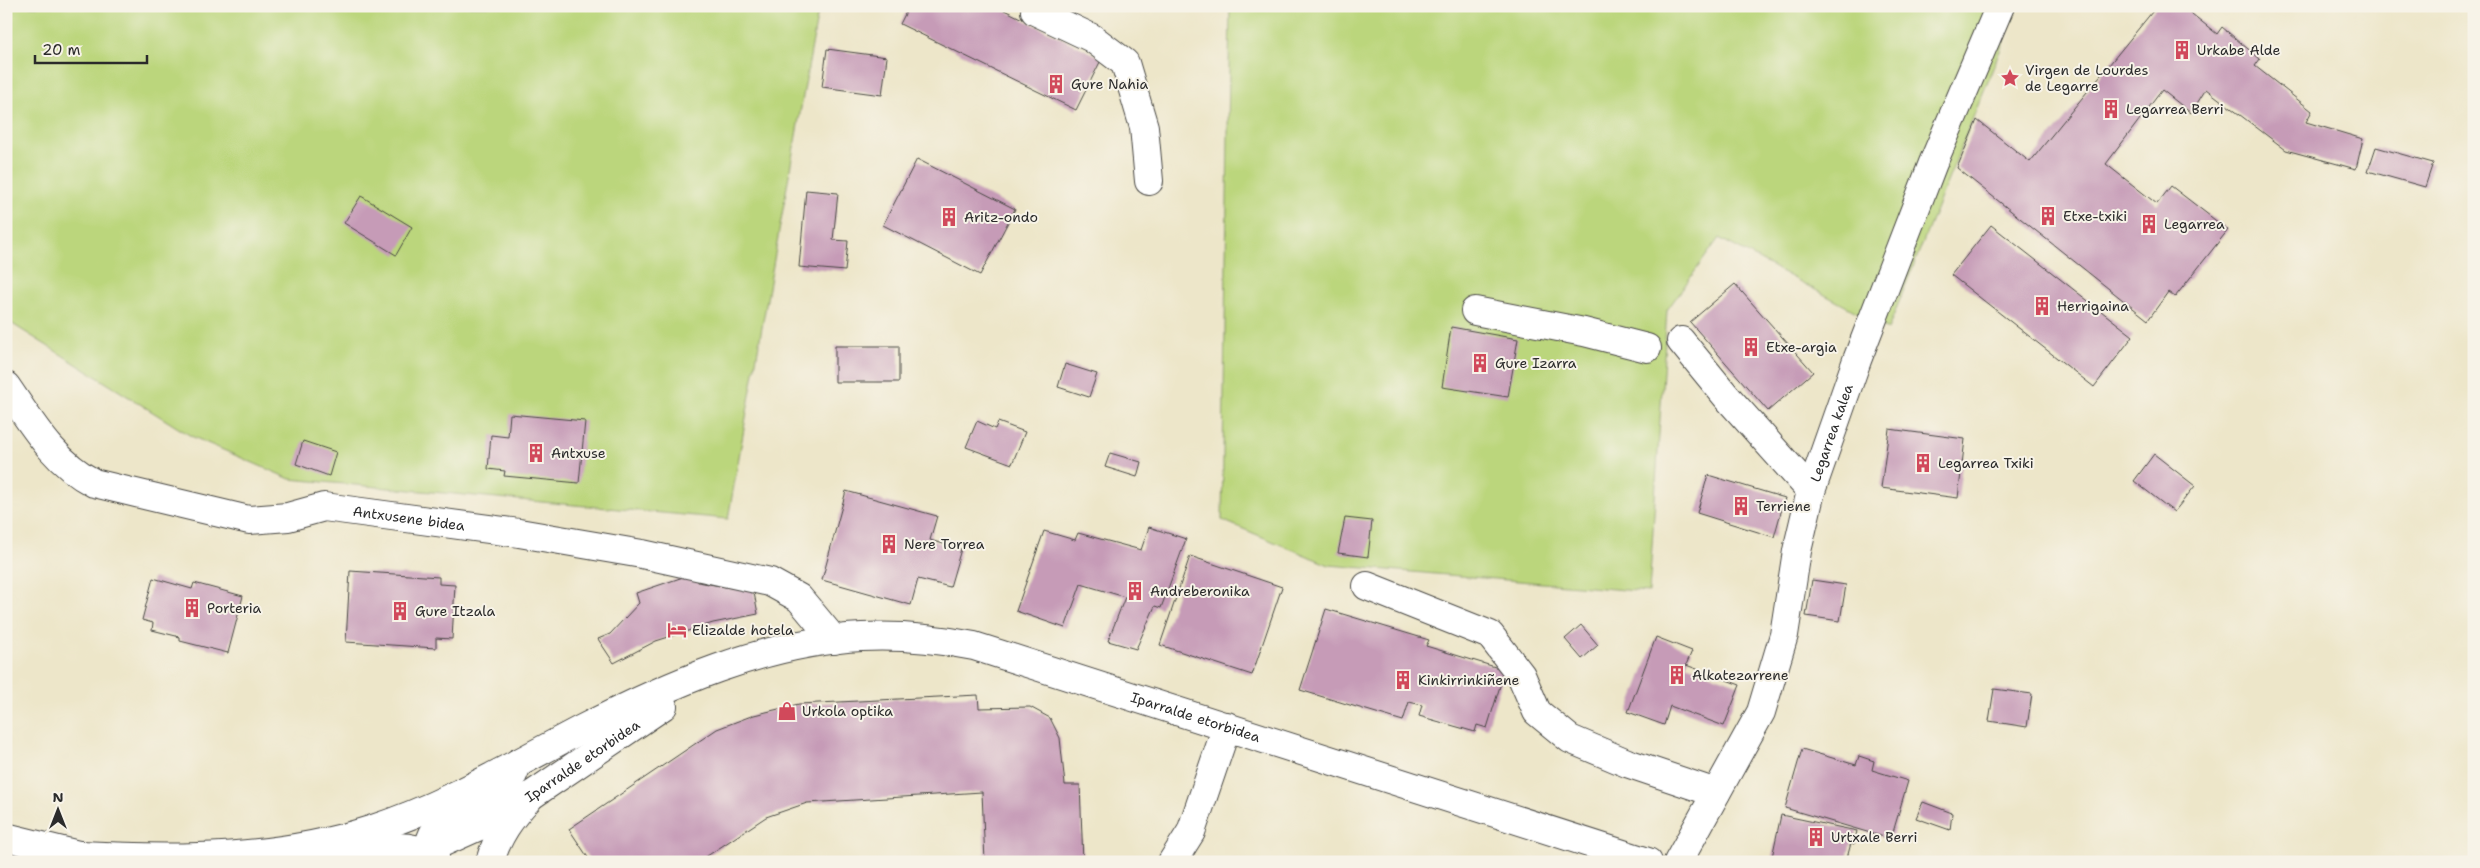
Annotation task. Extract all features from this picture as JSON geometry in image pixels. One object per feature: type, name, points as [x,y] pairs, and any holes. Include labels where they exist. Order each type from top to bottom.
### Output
[{"type":"street","name":"Legarrea kalea","points":[[1678,862],[1761,712],[1784,635],[1798,551],[1811,491],[1857,360],[1933,163],[2000,6]]},
{"type":"street","points":[[1035,11],[1092,38],[1125,62],[1144,127],[1150,181]]},
{"type":"street","points":[[1475,311],[1584,332],[1647,348]]},
{"type":"street","points":[[1680,341],[1726,396],[1811,491]]},
{"type":"street","name":"Antxusene bidea","points":[[6,386],[38,433],[74,473],[94,483],[249,520],[288,517],[324,507],[519,534],[642,554],[770,582],[799,598],[834,640]]},
{"type":"street","points":[[1367,586],[1490,635],[1521,675],[1536,712],[1570,739],[1627,763],[1716,793]]},
{"type":"street","name":"Iparralde etorbidea","points":[[6,836],[93,858],[187,859],[281,850],[324,842],[360,833],[416,814],[645,699],[735,662],[790,647],[834,640],[898,636],[934,639],[974,646],[1648,862]]},
{"type":"street","name":"Iparralde etorbidea","points":[[399,862],[431,858],[530,797],[651,714],[735,662]]},
{"type":"street","points":[[1172,862],[1191,832],[1227,726]]},
{"type":"street","points":[[281,850],[310,862],[336,859],[383,847],[405,846],[431,858],[433,834],[446,822],[506,791],[518,763]]},
{"type":"street","points":[[490,862],[502,832],[514,814],[530,797]]},
{"type":"green space","points":[[6,6],[819,6],[728,519],[290,479],[191,436],[6,320]]},
{"type":"green space","points":[[1230,6],[2018,6],[1888,329],[1719,238],[1667,310],[1649,592],[1329,565],[1222,520]]},
{"type":"building","name":"Gure Nahia","points":[[909,6],[996,6],[1102,58],[1076,110],[900,24]]},
{"type":"building","points":[[2157,6],[2182,6],[2217,34],[2222,27],[2260,59],[2255,66],[2312,111],[2306,122],[2363,139],[2356,169],[2286,150],[2206,89],[2191,113],[2162,90],[2106,164],[2157,204],[2171,186],[2228,230],[2175,297],[2168,292],[2148,320],[1957,168],[1977,120],[2030,162]]},
{"type":"building","points":[[827,49],[887,57],[882,95],[822,87]]},
{"type":"building","points":[[2376,147],[2433,163],[2425,187],[2368,171]]},
{"type":"building","name":"Aritz-ondo","points":[[917,159],[1015,209],[980,275],[883,225]]},
{"type":"building","points":[[806,190],[838,193],[833,240],[848,241],[845,271],[799,267]]},
{"type":"building","points":[[361,196],[412,227],[396,255],[344,223]]},
{"type":"building","name":"Herrigaina","points":[[1991,225],[2133,336],[2094,387],[1951,275]]},
{"type":"building","name":"Etxe-argia","points":[[1735,284],[1813,372],[1768,411],[1690,322]]},
{"type":"building","name":"Gure Izarra","points":[[1451,327],[1518,339],[1508,397],[1442,387]]},
{"type":"building","points":[[835,346],[899,346],[899,382],[835,382]]},
{"type":"building","points":[[1065,364],[1097,374],[1089,397],[1058,387]]},
{"type":"building","name":"Antxuse","points":[[510,414],[585,421],[579,483],[504,476],[505,471],[488,469],[491,435],[508,437]]},
{"type":"building","points":[[977,421],[995,429],[998,422],[1025,432],[1012,464],[966,447]]},
{"type":"building","name":"Legarrea Txiki","points":[[1889,429],[1965,439],[1958,498],[1881,488]]},
{"type":"building","points":[[303,441],[336,452],[329,476],[296,464]]},
{"type":"building","points":[[1110,453],[1141,462],[1137,477],[1105,467]]},
{"type":"building","points":[[2154,454],[2195,486],[2174,512],[2134,481]]},
{"type":"building","name":"Terriene","points":[[1708,475],[1785,498],[1774,537],[1697,513]]},
{"type":"building","name":"Nere Torrea","points":[[846,491],[937,516],[930,540],[961,549],[950,587],[918,579],[911,605],[822,580]]},
{"type":"building","points":[[1345,518],[1372,521],[1368,557],[1338,553]]},
{"type":"building","name":"Andreberonika","points":[[1149,527],[1186,539],[1161,608],[1155,606],[1136,649],[1108,641],[1125,597],[1081,584],[1065,628],[1016,611],[1044,531],[1075,540],[1078,533],[1141,550]]},
{"type":"building","points":[[1190,556],[1282,587],[1252,675],[1160,645]]},
{"type":"building","name":"Gure Itzala","points":[[350,571],[439,577],[439,584],[455,585],[452,639],[436,638],[436,648],[346,642]]},
{"type":"building","points":[[695,573],[698,582],[737,589],[753,587],[758,614],[713,623],[656,641],[614,663],[598,639],[610,634],[639,603],[636,593]]},
{"type":"building","name":"Porteria","points":[[153,578],[192,589],[194,583],[243,596],[228,653],[180,641],[180,637],[152,630],[153,623],[142,620]]},
{"type":"building","points":[[1812,580],[1846,585],[1840,621],[1806,616]]},
{"type":"building","name":"Kinkirrinkiñene","points":[[1326,609],[1429,640],[1426,646],[1505,670],[1487,728],[1477,725],[1475,732],[1419,716],[1422,705],[1409,702],[1403,721],[1300,690]]},
{"type":"building","points":[[1581,625],[1598,645],[1582,659],[1565,639]]},
{"type":"building","name":"Alkatezarrene","points":[[1656,637],[1692,651],[1686,665],[1740,685],[1724,726],[1670,706],[1664,725],[1628,712]]},
{"type":"building","points":[[1994,689],[2032,694],[2027,727],[1989,721]]},
{"type":"building","points":[[978,695],[979,708],[1030,707],[1050,718],[1060,738],[1065,785],[1080,785],[1083,862],[985,862],[982,792],[807,803],[766,817],[698,862],[591,862],[569,829],[717,729],[754,715],[799,704]]},
{"type":"building","points":[[1802,749],[1856,765],[1859,756],[1874,761],[1872,770],[1908,781],[1891,839],[1785,808]]},
{"type":"building","points":[[1923,802],[1952,813],[1950,830],[1916,818]]},
{"type":"building","name":"Urtxale Berri","points":[[1781,815],[1857,831],[1854,844],[1851,843],[1846,862],[1771,862]]},
{"type":"place","name":"Urkabe Alde","points":[[2182,50]]},
{"type":"place","name":"Virgen de Lourdes de Legarre","points":[[2010,78]]},
{"type":"place","name":"Gure Nahia","points":[[1056,84]]},
{"type":"place","name":"Legarrea Berri","points":[[2111,109]]},
{"type":"place","name":"Etxe-txiki","points":[[2048,216]]},
{"type":"place","name":"Aritz-ondo","points":[[949,217]]},
{"type":"place","name":"Legarrea","points":[[2149,224]]},
{"type":"place","name":"Herrigaina","points":[[2042,306]]},
{"type":"place","name":"Etxe-argia","points":[[1751,347]]},
{"type":"place","name":"Gure Izarra","points":[[1480,363]]},
{"type":"place","name":"Antxuse","points":[[536,453]]},
{"type":"place","name":"Legarrea Txiki","points":[[1923,463]]},
{"type":"place","name":"Terriene","points":[[1741,506]]},
{"type":"place","name":"Nere Torrea","points":[[889,544]]},
{"type":"place","name":"Andreberonika","points":[[1135,591]]},
{"type":"place","name":"Porteria","points":[[192,608]]},
{"type":"place","name":"Gure Itzala","points":[[400,611]]},
{"type":"place","name":"Elizalde hotela","points":[[677,630]]},
{"type":"place","name":"Alkatezarrene","points":[[1677,675]]},
{"type":"place","name":"Kinkirrinkiñene","points":[[1403,680]]},
{"type":"place","name":"Urkola optika","points":[[787,711]]},
{"type":"place","name":"Urtxale Berri","points":[[1816,837]]}]
